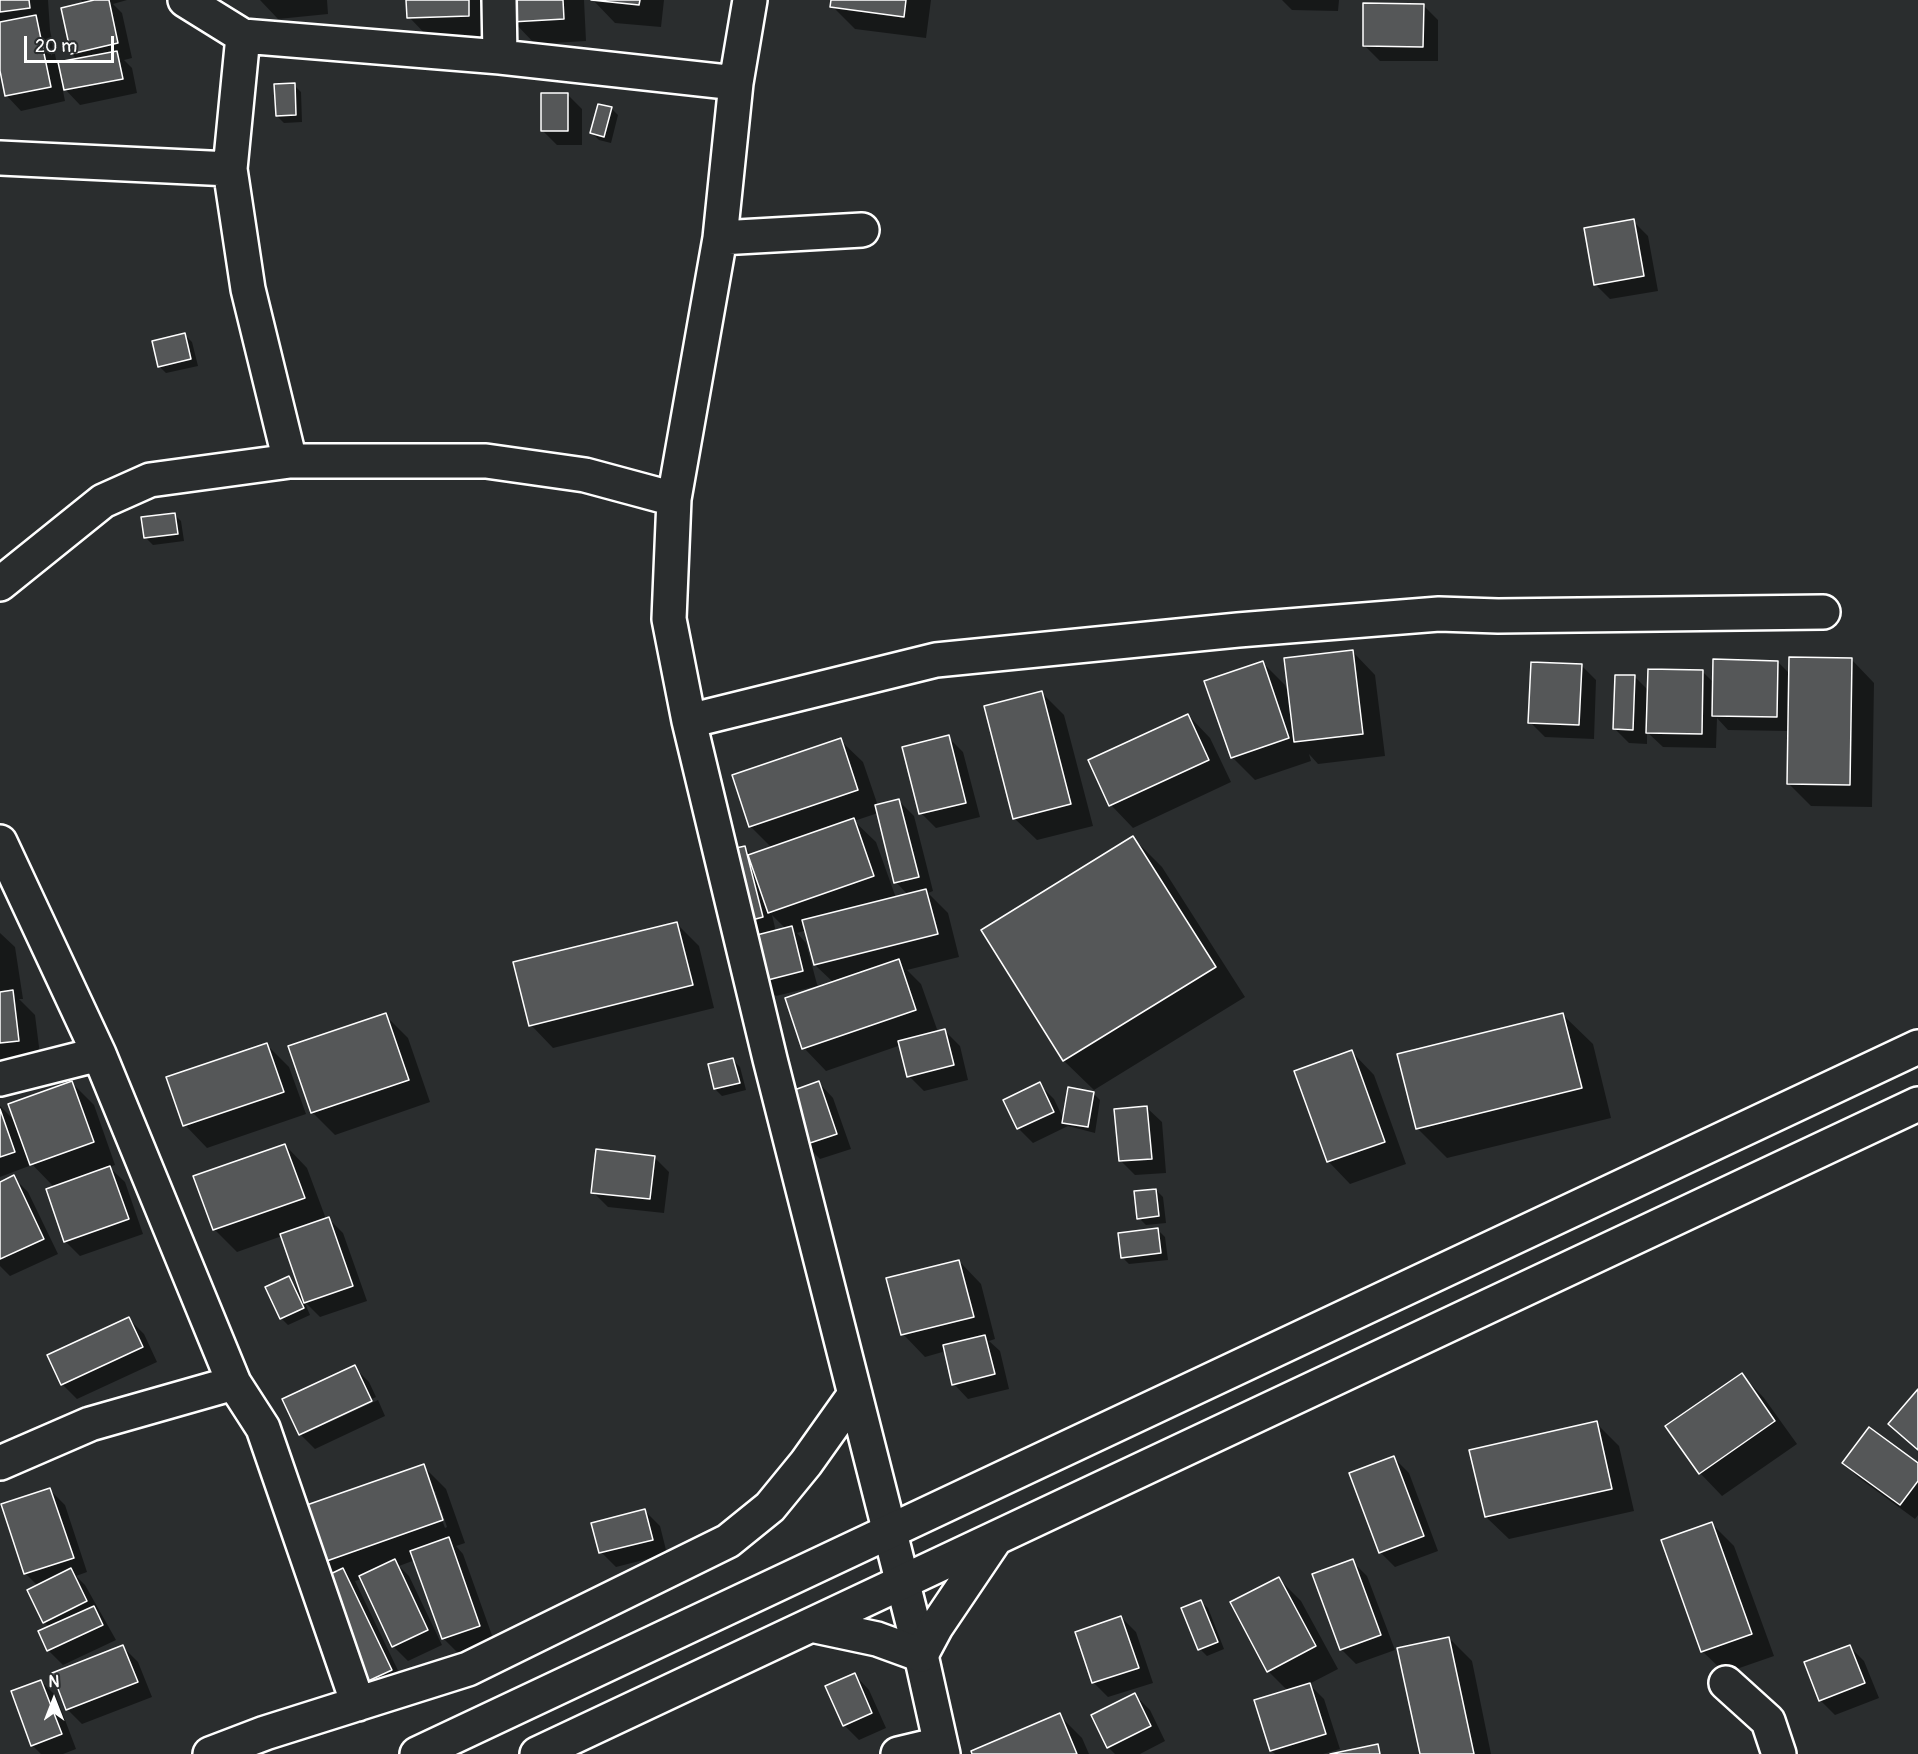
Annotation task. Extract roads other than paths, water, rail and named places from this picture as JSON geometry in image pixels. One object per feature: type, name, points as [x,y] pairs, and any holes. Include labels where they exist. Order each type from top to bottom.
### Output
[{"type":"main road","points":[[185,0],[243,36],[500,57],[736,83]]},
{"type":"main road","points":[[499,0],[500,57]]},
{"type":"main road","points":[[750,0],[736,83],[720,238],[674,499],[669,619],[689,721],[770,1059],[921,1655],[941,1749],[898,1754]]},
{"type":"main road","points":[[243,36],[230,169],[248,289],[290,461]]},
{"type":"main road","points":[[0,158],[230,169]]},
{"type":"main road","points":[[720,238],[862,230]]},
{"type":"main road","points":[[0,584],[103,501],[150,480],[290,461],[486,461],[585,475],[674,499]]},
{"type":"main road","points":[[689,721],[936,660],[1238,630],[1439,614],[1498,616],[1823,612]]},
{"type":"main road","points":[[0,842],[99,1054],[234,1383],[263,1428],[358,1704]]},
{"type":"main road","points":[[417,1754],[1918,1047]]},
{"type":"main road","points":[[0,1079],[99,1054]]},
{"type":"main road","points":[[537,1754],[1918,1104]]},
{"type":"main road","points":[[0,1463],[90,1424],[234,1383]]},
{"type":"main road","points":[[210,1754],[468,1669],[728,1541],[771,1507],[806,1463],[855,1394]]},
{"type":"main road","points":[[921,1655],[936,1627],[996,1538]]},
{"type":"main road","points":[[811,1625],[877,1639],[921,1655]]},
{"type":"main road","points":[[1726,1683],[1768,1721],[1779,1754]]}]
